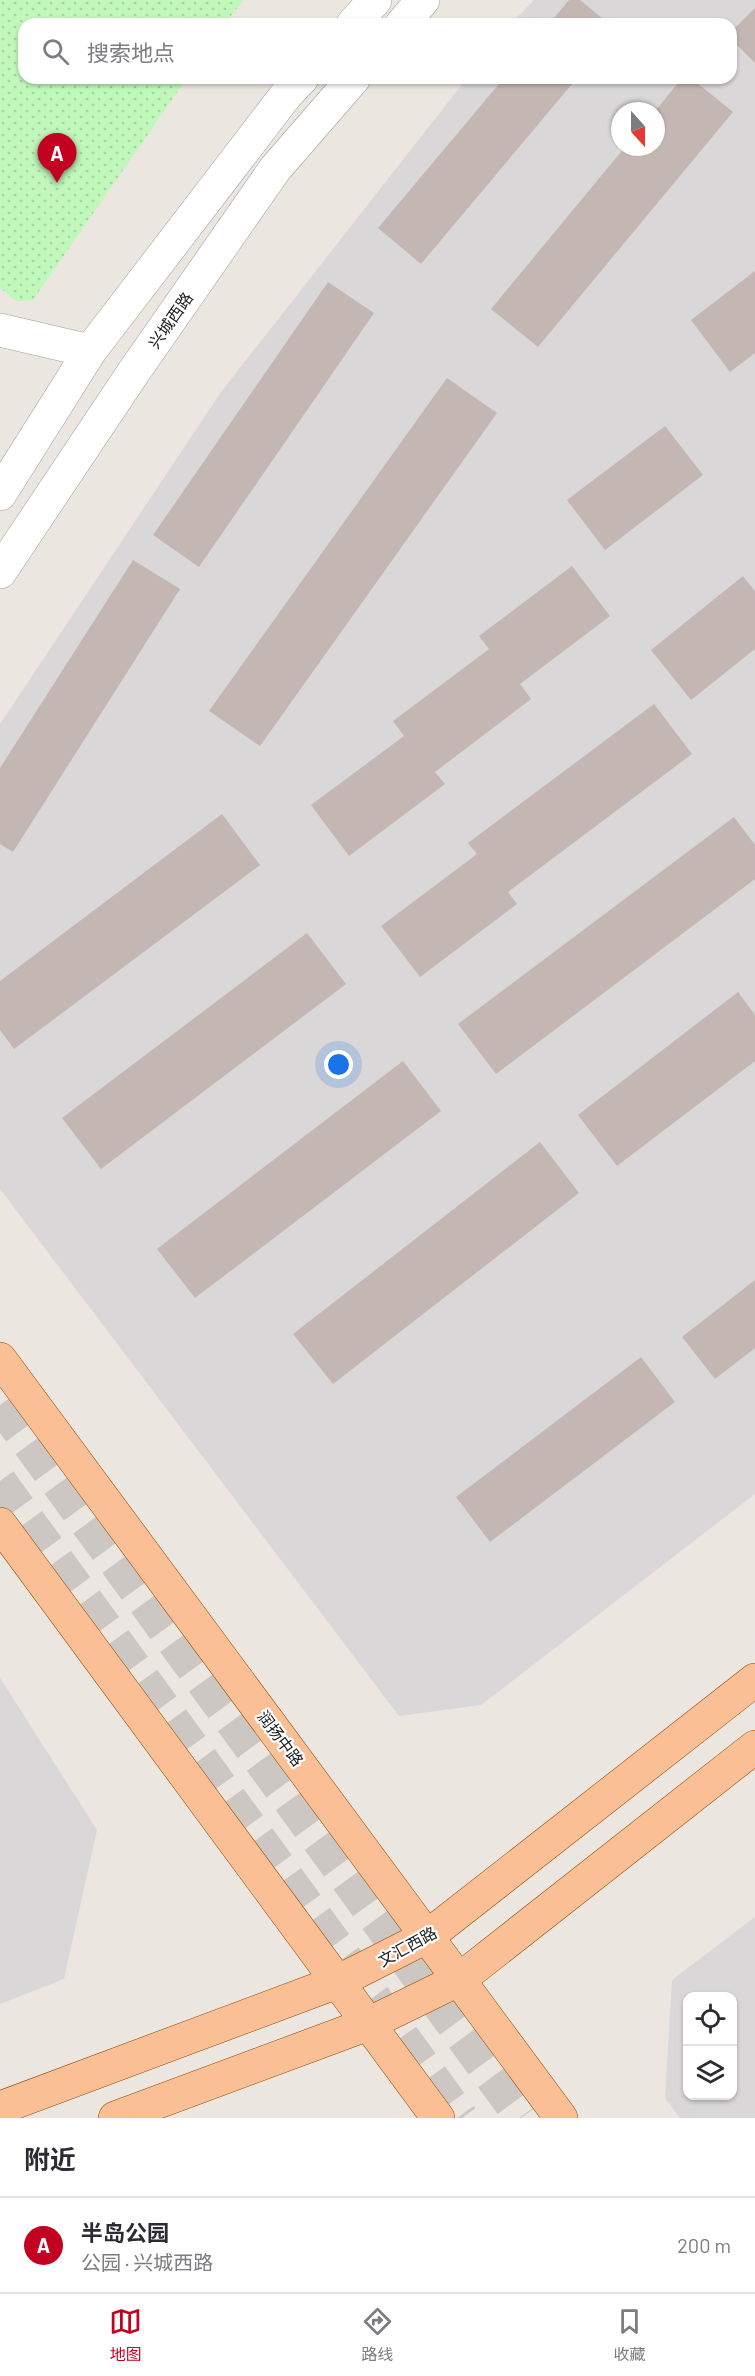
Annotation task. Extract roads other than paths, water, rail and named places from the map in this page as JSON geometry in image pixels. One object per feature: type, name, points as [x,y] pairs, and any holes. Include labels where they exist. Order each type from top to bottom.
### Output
[{"type":"main road","name":"润扬中路","points":[[0,1359],[561,2118]]},
{"type":"main road","points":[[0,1524],[438,2118]]},
{"type":"main road","name":"文汇西路","points":[[0,2108],[337,1982],[428,1936],[755,1680]]},
{"type":"main road","points":[[115,2118],[368,2025],[460,1979],[755,1747]]},
{"type":"street","points":[[358,18],[375,0]]},
{"type":"street","points":[[407,18],[423,0]]},
{"type":"street","points":[[0,494],[90,351],[297,84]]},
{"type":"street","name":"兴城西路","points":[[0,572],[133,373],[275,169],[349,84]]},
{"type":"street","points":[[0,330],[90,351]]},
{"type":"tunnel","points":[[0,1405],[521,2118]]},
{"type":"tunnel","points":[[0,1481],[462,2118]]},
{"type":"place","name":"半岛公园","points":[[57,183]]}]
